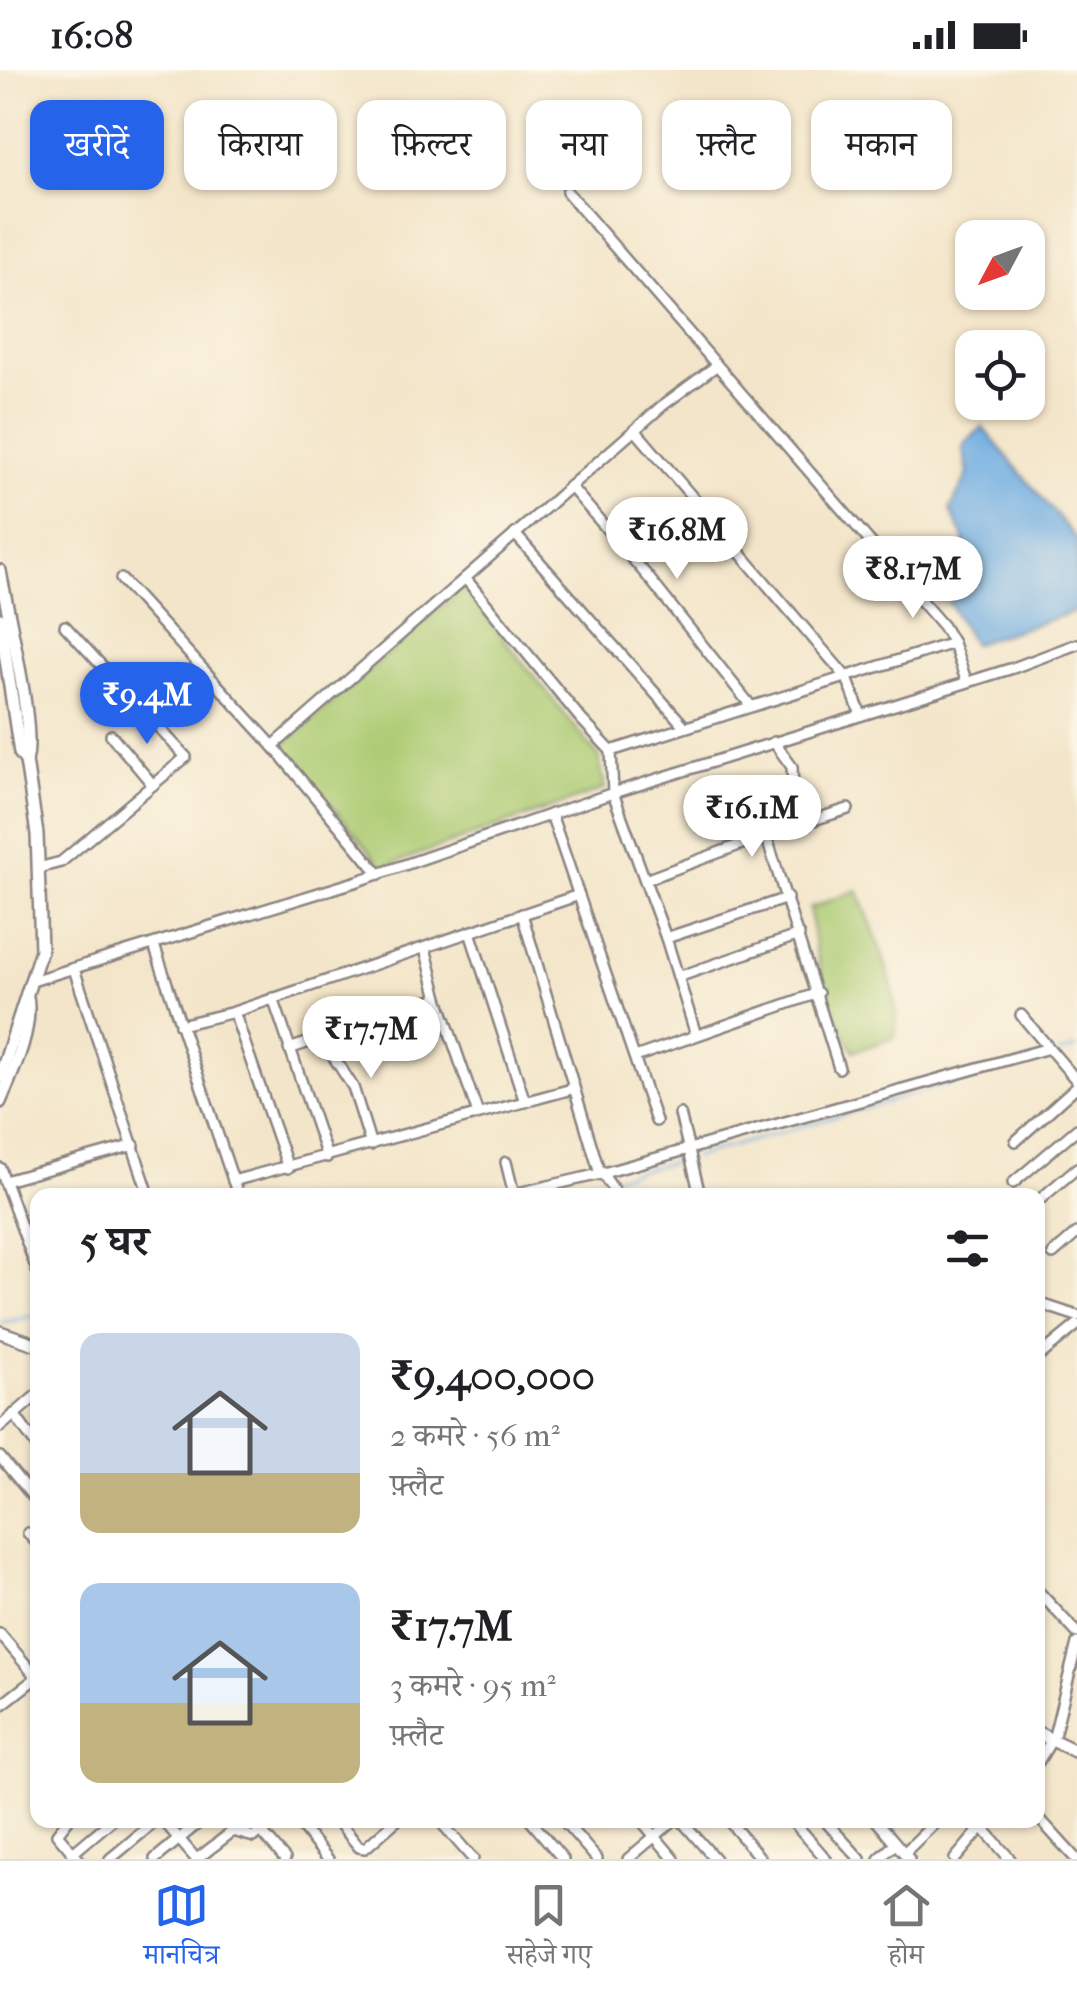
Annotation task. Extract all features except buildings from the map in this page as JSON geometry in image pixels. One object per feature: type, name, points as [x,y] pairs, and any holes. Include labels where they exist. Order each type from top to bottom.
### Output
[{"type":"street","points":[[567,192],[944,626],[966,680]]},
{"type":"street","points":[[273,746],[634,430],[716,366]]},
{"type":"street","points":[[634,430],[847,678],[862,714]]},
{"type":"street","points":[[570,486],[650,578],[751,706]]},
{"type":"street","points":[[515,534],[685,727]]},
{"type":"street","points":[[0,571],[26,715],[30,749],[26,762]]},
{"type":"street","points":[[465,578],[611,750],[613,793],[666,938],[696,1035]]},
{"type":"street","points":[[121,579],[273,746],[379,874]]},
{"type":"street","points":[[0,619],[20,753],[26,762],[37,834],[42,950],[27,997],[28,1013],[21,1043],[0,1102]]},
{"type":"street","points":[[38,868],[61,862],[186,758],[64,626]]},
{"type":"street","points":[[611,750],[953,643]]},
{"type":"street","points":[[32,981],[379,874],[613,793],[1013,668],[1077,644]]},
{"type":"street","points":[[111,735],[153,785]]},
{"type":"street","points":[[774,742],[792,767],[795,826]]},
{"type":"street","points":[[646,880],[766,834],[848,810]]},
{"type":"street","points":[[552,814],[656,1121]]},
{"type":"street","points":[[766,834],[839,1068]]},
{"type":"street","points":[[180,1025],[234,1012],[579,895]]},
{"type":"street","points":[[666,938],[787,898]]},
{"type":"street","points":[[522,914],[572,1089],[603,1176],[612,1188]]},
{"type":"street","points":[[470,932],[526,1102]]},
{"type":"street","points":[[678,977],[799,935]]},
{"type":"street","points":[[154,945],[235,1188]]},
{"type":"street","points":[[425,948],[478,1114]]},
{"type":"street","points":[[74,968],[147,1188]]},
{"type":"street","points":[[635,1057],[818,993]]},
{"type":"street","points":[[0,1077],[22,1002],[27,997]]},
{"type":"street","points":[[273,998],[326,1157]]},
{"type":"street","points":[[289,1050],[438,998]]},
{"type":"street","points":[[234,1012],[288,1168]]},
{"type":"street","points":[[1016,1141],[1077,1084],[1021,1014]]},
{"type":"street","points":[[322,1039],[353,1088],[372,1145]]},
{"type":"street","points":[[547,1188],[690,1155],[1053,1053]]},
{"type":"street","points":[[232,1181],[572,1089]]},
{"type":"street","points":[[680,1114],[698,1188]]},
{"type":"street","points":[[1013,1184],[1077,1129]]},
{"type":"street","points":[[6,1181],[134,1146]]},
{"type":"street","points":[[506,1162],[512,1188]]},
{"type":"street","points":[[0,1168],[30,1250]]},
{"type":"street","points":[[1045,1196],[1077,1168]]},
{"type":"street","points":[[1053,1254],[1077,1234]]},
{"type":"street","points":[[1045,1305],[1077,1316]]},
{"type":"street","points":[[1045,1351],[1077,1326]]},
{"type":"street","points":[[0,1332],[30,1341]]},
{"type":"street","points":[[0,1426],[30,1401]]},
{"type":"street","points":[[14,1414],[30,1437]]},
{"type":"street","points":[[0,1457],[30,1493]]},
{"type":"street","points":[[1045,1599],[1077,1634]]},
{"type":"street","points":[[0,1634],[30,1669]]},
{"type":"street","points":[[1045,1751],[1052,1740],[1077,1643]]},
{"type":"street","points":[[0,1653],[10,1645]]},
{"type":"street","points":[[0,1706],[30,1683]]},
{"type":"street","points":[[1045,1736],[1077,1752]]},
{"type":"street","points":[[1045,1824],[1076,1859]]},
{"type":"street","points":[[61,1828],[57,1832],[76,1856],[104,1828]]},
{"type":"street","points":[[110,1859],[150,1828]]},
{"type":"street","points":[[169,1828],[196,1859],[233,1831],[245,1832]]},
{"type":"street","points":[[155,1859],[192,1828]]},
{"type":"street","points":[[242,1828],[254,1837],[265,1828]]},
{"type":"street","points":[[303,1828],[328,1859]]},
{"type":"street","points":[[343,1828],[362,1848]]},
{"type":"street","points":[[355,1859],[362,1848],[389,1828]]},
{"type":"street","points":[[446,1828],[473,1859]]},
{"type":"street","points":[[537,1828],[563,1859]]},
{"type":"street","points":[[570,1828],[597,1859]]},
{"type":"street","points":[[648,1828],[674,1859]]},
{"type":"street","points":[[628,1859],[664,1828]]},
{"type":"street","points":[[688,1828],[715,1859]]},
{"type":"street","points":[[735,1828],[761,1859]]},
{"type":"street","points":[[799,1828],[826,1859]]},
{"type":"street","points":[[832,1828],[860,1859]]},
{"type":"street","points":[[887,1828],[906,1856],[931,1828]]},
{"type":"street","points":[[958,1858],[982,1828]]},
{"type":"street","points":[[988,1828],[1010,1859]]},
{"type":"street","points":[[261,1832],[284,1859]]},
{"type":"street","points":[[879,1859],[896,1844]]},
{"type":"green space","points":[[463,588],[599,757],[605,789],[383,867],[282,746]]},
{"type":"green space","points":[[858,890],[891,985],[896,1023],[894,1038],[854,1051],[824,982],[810,908]]},
{"type":"water","points":[[982,427],[1077,540],[1077,611],[973,644],[945,596],[965,540],[950,510],[968,474],[963,446]]},
{"type":"waterway","points":[[1059,1053],[1077,1048]]},
{"type":"waterway","points":[[694,1157],[1051,1055]]},
{"type":"waterway","points":[[611,1177],[686,1159]]},
{"type":"waterway","points":[[566,1188],[603,1179]]},
{"type":"waterway","points":[[0,1323],[30,1317]]}]
